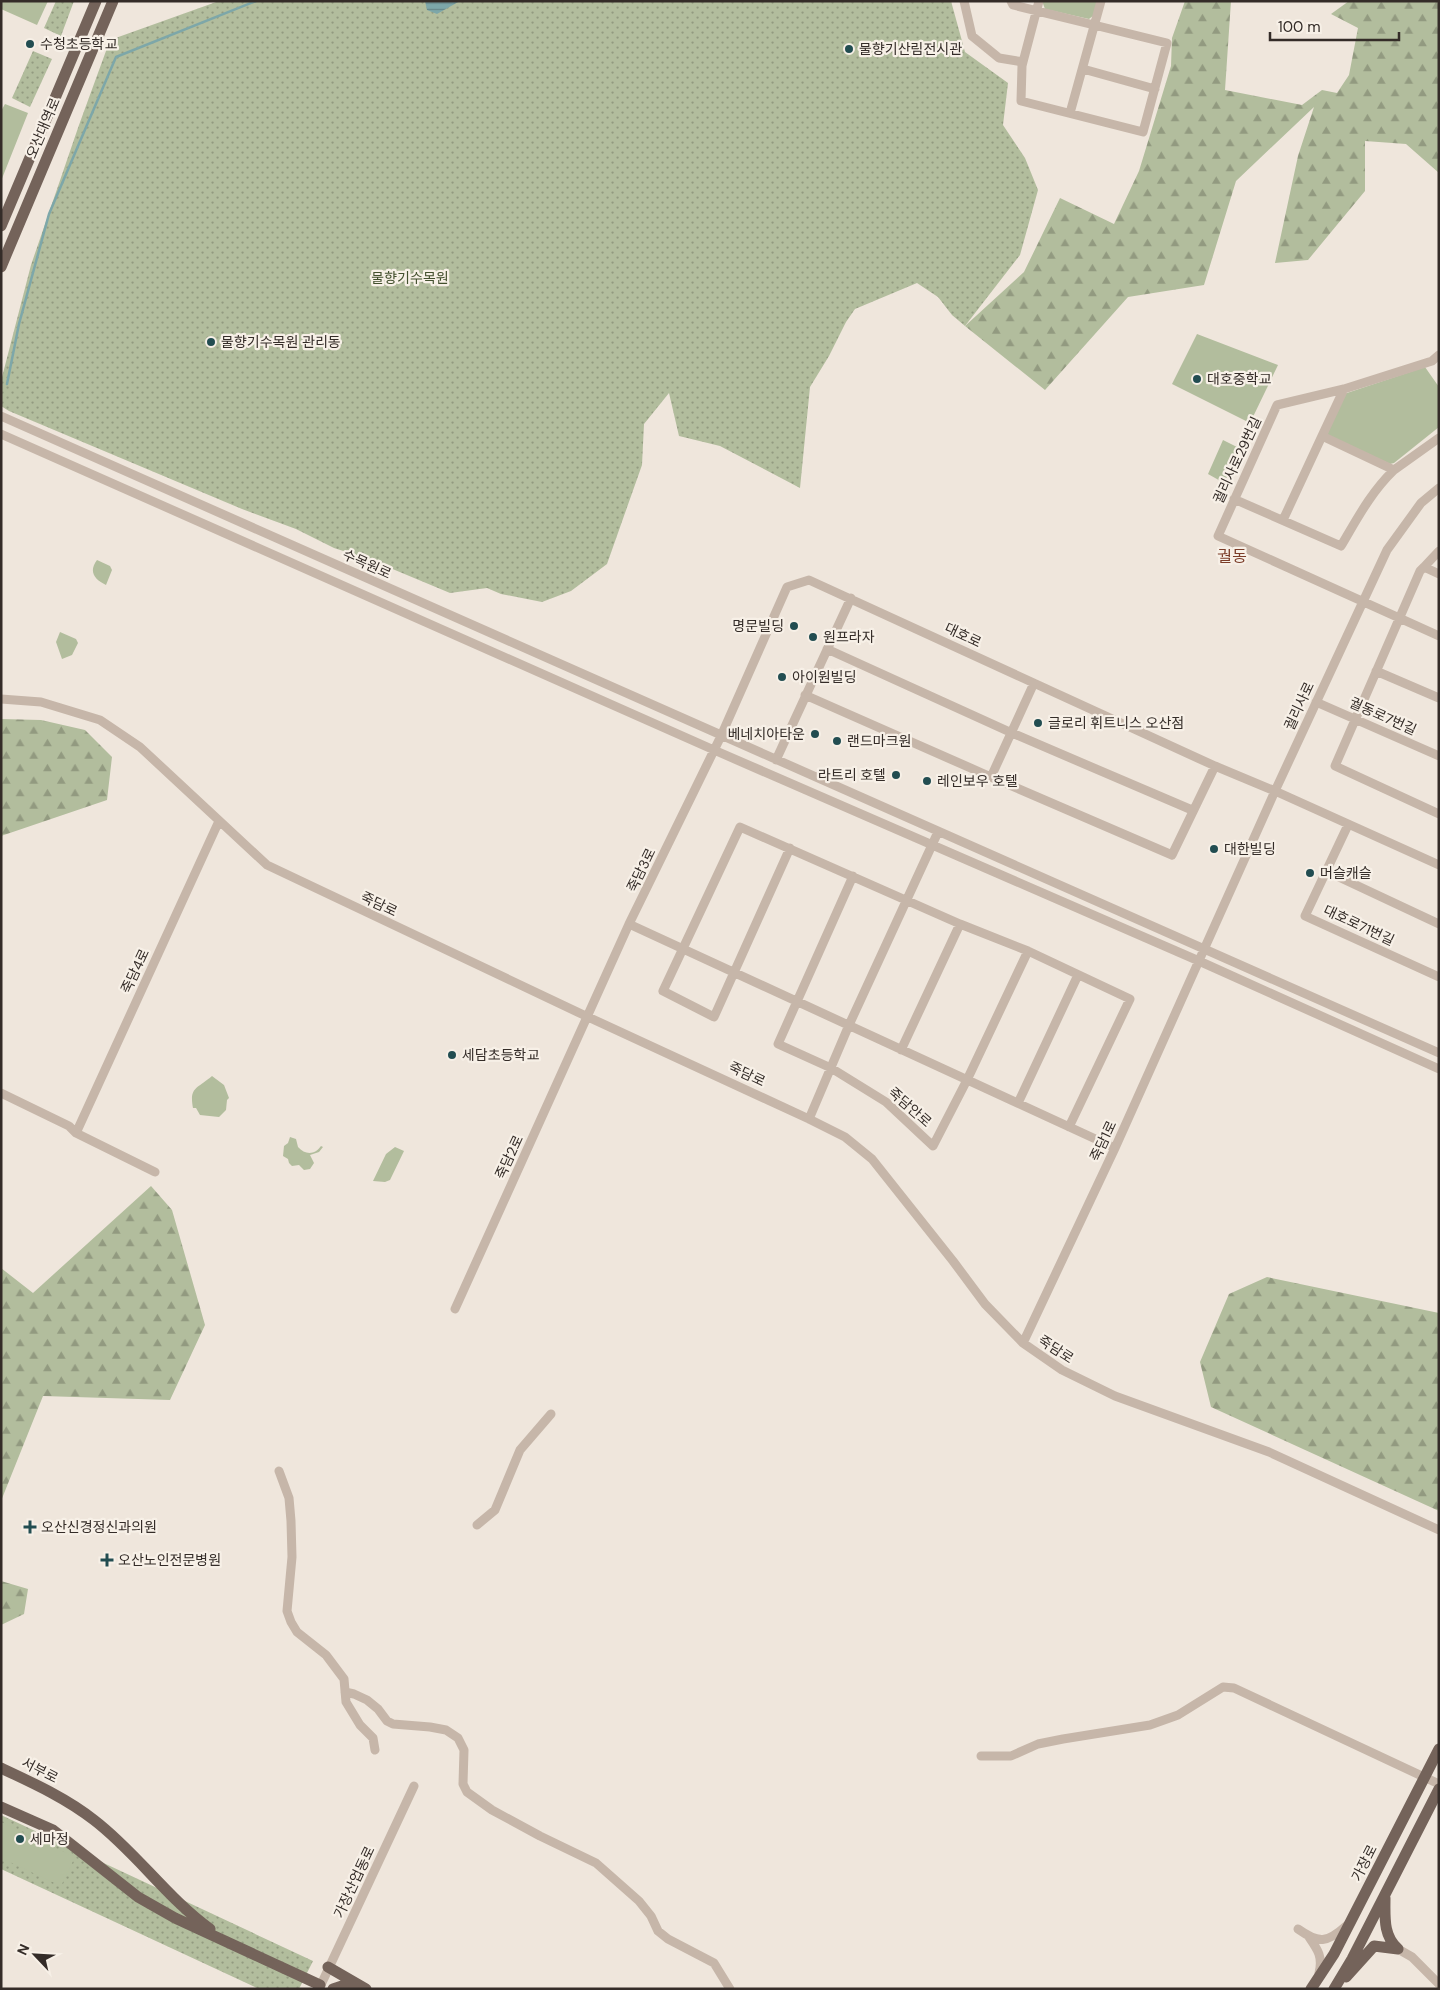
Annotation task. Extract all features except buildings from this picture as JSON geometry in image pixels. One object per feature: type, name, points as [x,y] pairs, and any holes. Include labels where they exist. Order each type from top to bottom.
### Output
[{"type":"main road","name":"오산대역로","points":[[1,226],[96,1]]},
{"type":"main road","name":"오산대역로","points":[[1,267],[113,1]]},
{"type":"main road","name":"가장로","points":[[1312,1988],[1334,1954],[1439,1749]]},
{"type":"main road","name":"서부로","points":[[1,1768],[65,1800],[94,1819],[204,1924],[244,1950]]},
{"type":"main road","points":[[1335,1989],[1439,1789]]},
{"type":"main road","points":[[1,1807],[53,1830],[138,1897],[175,1918],[320,1987]]},
{"type":"main road","points":[[1385,1894],[1387,1931],[1391,1943],[1398,1950]]},
{"type":"main road","points":[[1335,1989],[1374,1946],[1398,1950]]},
{"type":"main road","points":[[328,1967],[365,1989]]},
{"type":"main road","points":[[333,1989],[342,1986],[365,1989]]},
{"type":"street","points":[[964,1],[972,36],[999,58],[1023,62]]},
{"type":"street","points":[[1011,1],[1013,6],[1036,11],[1095,25],[1167,43],[1143,132],[1021,101],[1023,62],[1036,11],[1039,1]]},
{"type":"street","points":[[1070,113],[1101,1]]},
{"type":"street","points":[[1083,69],[1155,88]]},
{"type":"street","name":"궐리사로29번길","points":[[1362,602],[1218,536],[1277,405],[1344,389],[1432,361],[1439,355]]},
{"type":"street","points":[[1283,520],[1344,389]]},
{"type":"street","name":"수목원로","points":[[1,416],[1439,1053]]},
{"type":"street","points":[[1,434],[714,750],[1199,961],[1439,1069]]},
{"type":"street","points":[[1322,436],[1394,470]]},
{"type":"street","points":[[1234,498],[1341,546],[1365,504],[1379,485],[1394,470],[1439,438]]},
{"type":"street","name":"궐리사로","points":[[1205,949],[1275,791],[1387,550],[1421,503],[1439,488]]},
{"type":"street","points":[[1439,551],[1420,572],[1335,766],[1439,814]]},
{"type":"street","points":[[1424,567],[1439,574]]},
{"type":"street","name":"대호로","points":[[721,736],[787,587],[809,580],[1214,766],[1275,791],[1439,866]]},
{"type":"street","points":[[776,760],[851,598]]},
{"type":"street","points":[[1362,602],[1439,636]]},
{"type":"street","points":[[827,649],[1012,733],[1192,810]]},
{"type":"street","points":[[1376,670],[1439,698]]},
{"type":"street","points":[[991,777],[1034,683]]},
{"type":"street","points":[[805,695],[1172,855],[1214,766]]},
{"type":"street","name":"죽담로","points":[[1,699],[41,702],[100,720],[140,747],[267,864],[845,1137],[872,1159],[985,1304],[1023,1343],[1062,1370],[1116,1396],[1268,1452],[1439,1530]]},
{"type":"street","name":"궐동로7번길","points":[[1316,702],[1439,756]]},
{"type":"street","name":"죽담3로","points":[[588,1017],[629,924],[721,736]]},
{"type":"street","name":"죽담4로","points":[[76,1134],[219,821]]},
{"type":"street","name":"대호로71번길","points":[[1348,825],[1305,916],[1439,977]]},
{"type":"street","points":[[790,848],[714,1016],[663,992],[740,827],[790,848],[907,899],[960,924],[1028,951],[1130,999],[1069,1127]]},
{"type":"street","points":[[810,1119],[849,1025],[938,832]]},
{"type":"street","points":[[1326,871],[1439,924]]},
{"type":"street","name":"죽담안로","points":[[853,876],[778,1044],[831,1068],[886,1102],[933,1146],[967,1080],[1028,951]]},
{"type":"street","points":[[629,924],[1115,1148]]},
{"type":"street","points":[[901,1050],[960,924]]},
{"type":"street","name":"죽담1로","points":[[1023,1343],[1115,1148],[1205,949]]},
{"type":"street","points":[[1018,1103],[1078,975]]},
{"type":"street","name":"죽담2로","points":[[455,1309],[588,1017]]},
{"type":"street","points":[[1,1093],[69,1126],[76,1134],[155,1172]]},
{"type":"street","points":[[477,1525],[495,1510],[520,1450],[551,1414]]},
{"type":"street","points":[[279,1471],[289,1498],[291,1521],[292,1557],[287,1611],[297,1632],[326,1655],[344,1679],[346,1702],[360,1724],[373,1738],[375,1750]]},
{"type":"street","points":[[981,1756],[1011,1756],[1038,1744],[1150,1725],[1178,1715],[1223,1687],[1234,1688],[1439,1784]]},
{"type":"street","points":[[345,1692],[366,1700],[378,1709],[387,1721],[393,1724],[446,1730],[458,1738],[464,1750],[463,1784],[468,1792],[492,1810],[596,1863],[639,1901],[651,1916],[658,1931],[668,1940],[714,1963],[730,1989]]},
{"type":"street","name":"가장산업동로","points":[[320,1987],[414,1786]]},
{"type":"street","points":[[1298,1929],[1316,1940],[1326,1940],[1334,1937],[1350,1922]]},
{"type":"street","points":[[1309,1937],[1320,1954],[1322,1963],[1312,1988]]},
{"type":"street","points":[[1398,1950],[1412,1957],[1439,1984]]},
{"type":"green space","points":[[1,1],[48,1],[37,25],[1,9]]},
{"type":"green space","points":[[56,1],[74,1],[61,36],[44,28]]},
{"type":"green space","name":"물향기수목원","points":[[219,1],[951,1],[965,52],[1008,83],[1003,125],[1025,158],[1038,190],[1020,255],[965,326],[952,315],[938,297],[917,283],[855,309],[810,387],[800,488],[720,446],[679,436],[669,393],[644,424],[642,465],[607,564],[571,591],[542,602],[501,594],[487,588],[450,593],[371,560],[334,548],[296,529],[242,509],[1,406],[1,381],[31,265],[110,40]]},
{"type":"green space","points":[[1042,1],[1097,1],[1094,15],[1089,19],[1045,9]]},
{"type":"green space","points":[[1185,1],[1231,1],[1225,90],[1302,105],[1322,90],[1337,93],[1349,75],[1358,28],[1331,14],[1349,1],[1439,1],[1439,173],[1406,144],[1365,141],[1365,191],[1308,260],[1275,263],[1298,156],[1314,107],[1236,181],[1204,285],[1128,297],[1045,390],[965,326],[1024,272],[1060,198],[1114,224],[1139,171],[1171,66],[1172,38]]},
{"type":"green space","points":[[33,51],[52,59],[30,107],[12,98]]},
{"type":"green space","points":[[5,104],[28,113],[1,181],[1,111]]},
{"type":"green space","points":[[1197,334],[1278,365],[1250,423],[1172,384]]},
{"type":"green space","points":[[1425,367],[1439,387],[1439,427],[1394,463],[1390,464],[1327,435],[1344,394]]},
{"type":"green space","points":[[1223,440],[1241,449],[1224,483],[1208,474]]},
{"type":"green space","points":[[97,560],[110,566],[112,570],[106,585],[94,575],[93,568]]},
{"type":"green space","points":[[60,632],[76,639],[78,643],[72,655],[62,659],[56,642]]},
{"type":"green space","points":[[1,719],[41,720],[85,730],[112,757],[107,800],[1,836]]},
{"type":"green space","points":[[212,1076],[224,1085],[229,1098],[226,1110],[219,1117],[200,1115],[196,1108],[193,1108],[193,1092]]},
{"type":"green space","points":[[290,1137],[296,1139],[298,1147],[307,1153],[316,1151],[321,1146],[323,1147],[319,1152],[310,1155],[314,1163],[310,1169],[304,1170],[299,1165],[292,1166],[288,1159],[283,1156],[284,1146],[288,1143]]},
{"type":"green space","points":[[395,1147],[404,1151],[390,1180],[385,1182],[373,1181],[386,1154]]},
{"type":"green space","points":[[151,1186],[172,1210],[205,1325],[170,1400],[43,1396],[1,1501],[1,1268],[33,1293]]},
{"type":"green space","points":[[1267,1277],[1439,1313],[1439,1511],[1211,1407],[1200,1362],[1229,1294]]},
{"type":"green space","points":[[1,1581],[28,1589],[24,1614],[1,1625]]},
{"type":"green space","points":[[1,1815],[313,1961],[299,1989],[259,1989],[1,1869]]},
{"type":"green space","name":"세마정","points":[[1,1822],[75,1857],[61,1886],[1,1858]]},
{"type":"water","points":[[425,1],[460,1],[437,14],[427,10]]},
{"type":"waterway","points":[[7,384],[19,324],[49,214],[116,57],[256,1]]},
{"type":"place","name":"수청초등학교","points":[[30,44]]},
{"type":"place","name":"물향기산림전시관","points":[[849,49]]},
{"type":"place","name":"물향기수목원 관리동","points":[[211,342]]},
{"type":"place","name":"대호중학교","points":[[1197,379]]},
{"type":"place","name":"명문빌딩","points":[[794,626]]},
{"type":"place","name":"원프라자","points":[[813,637]]},
{"type":"place","name":"아이원빌딩","points":[[782,677]]},
{"type":"place","name":"글로리 휘트니스 오산점","points":[[1038,723]]},
{"type":"place","name":"베네치아타운","points":[[815,734]]},
{"type":"place","name":"랜드마크원","points":[[837,741]]},
{"type":"place","name":"라트리 호텔","points":[[896,775]]},
{"type":"place","name":"레인보우 호텔","points":[[927,781]]},
{"type":"place","name":"대한빌딩","points":[[1214,849]]},
{"type":"place","name":"머슬캐슬","points":[[1310,873]]},
{"type":"place","name":"세담초등학교","points":[[452,1055]]},
{"type":"place","name":"오산신경정신과의원","points":[[30,1527]]},
{"type":"place","name":"오산노인전문병원","points":[[107,1560]]},
{"type":"place","name":"세마정","points":[[20,1839]]},
{"type":"district","name":"궐동","points":[[1232,556]]}]
